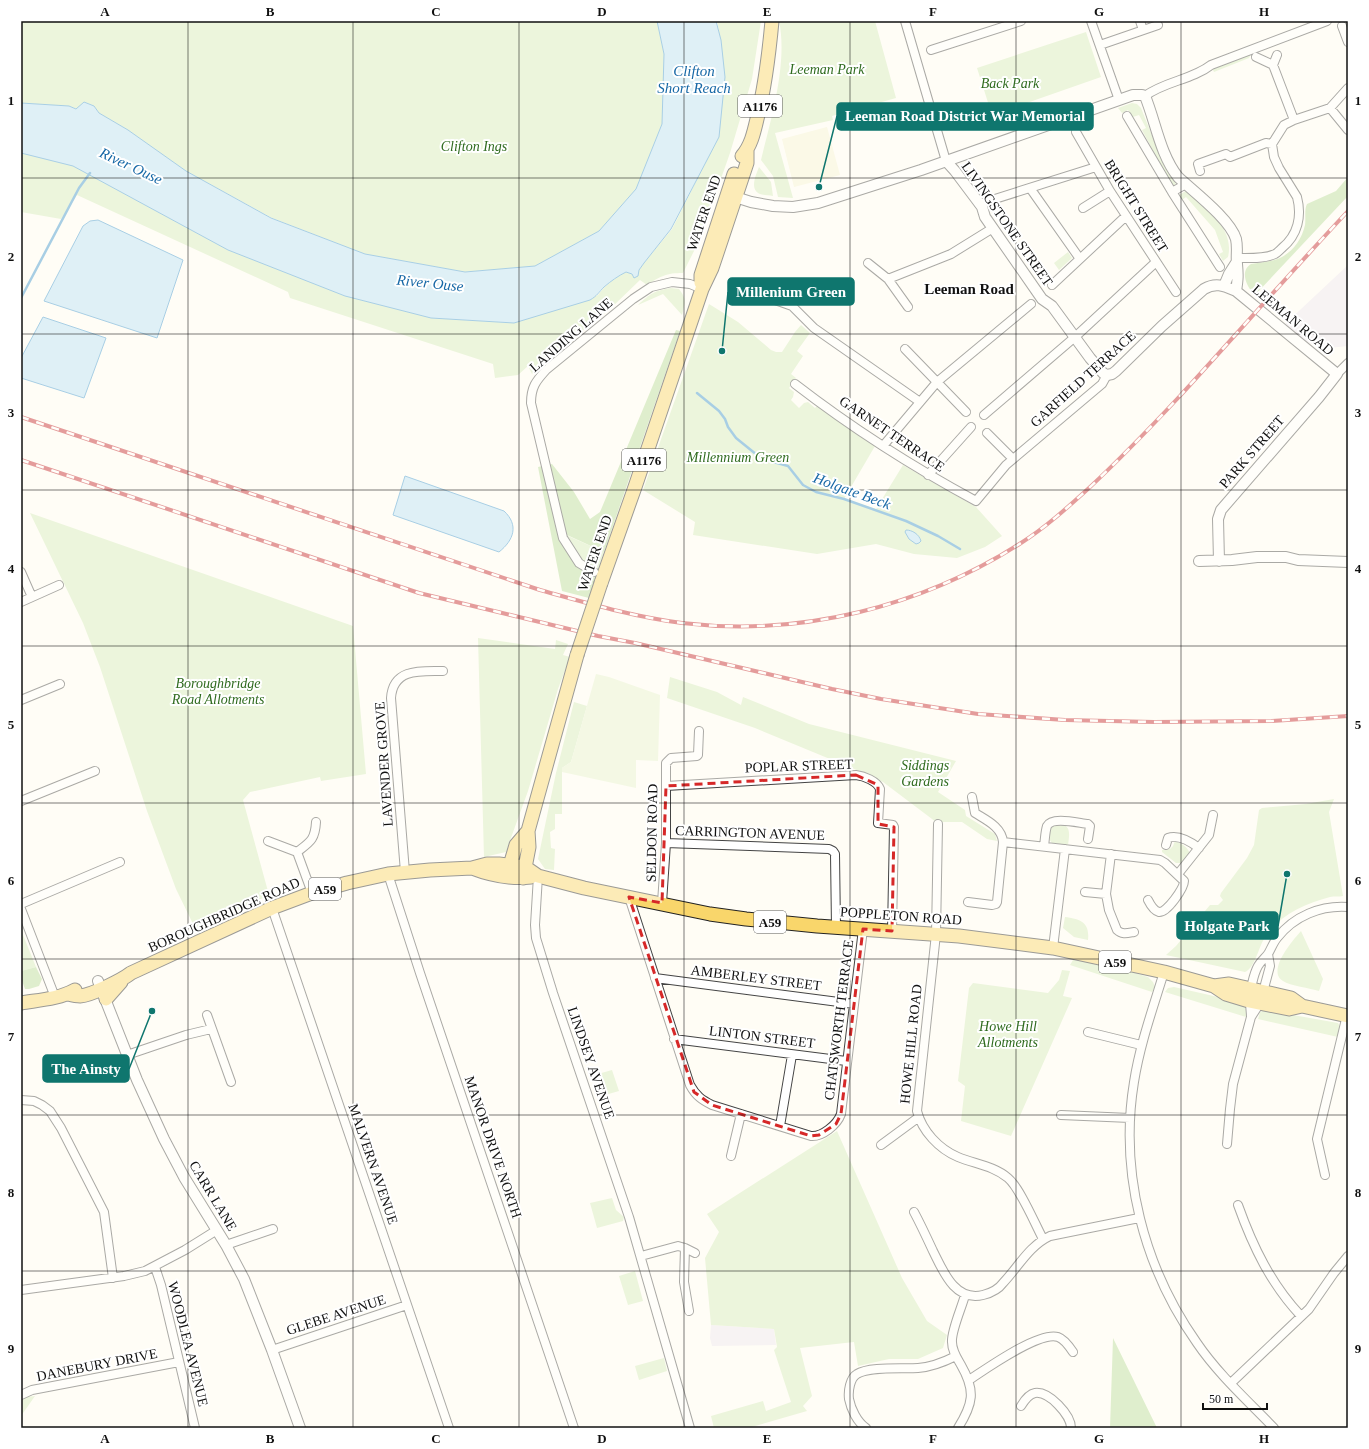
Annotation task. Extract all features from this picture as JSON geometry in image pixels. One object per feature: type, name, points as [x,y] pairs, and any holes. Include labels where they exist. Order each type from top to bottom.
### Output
[{"type":"main road","name":"WATER END","points":[[524,873],[529,847],[528,831],[577,655],[702,289],[712,268],[732,195],[748,162],[747,151],[754,131],[765,84],[772,21]]},
{"type":"main road","name":"WATER END","points":[[508,871],[516,845],[528,831]]},
{"type":"main road","name":"BOROUGHBRIDGE ROAD","points":[[21,1003],[61,996],[78,988],[102,989],[128,975],[272,908],[312,893],[347,883],[388,874],[447,868],[472,868],[487,864],[508,871],[538,876],[584,888]]},
{"type":"main road","name":"POPPLETON ROAD","points":[[584,888],[710,914],[746,919],[836,928],[990,939],[1053,948],[1164,972],[1214,986],[1228,984],[1256,996],[1291,998],[1302,1006],[1348,1016]]},
{"type":"street","points":[[905,21],[946,161]]},
{"type":"street","points":[[931,50],[1021,21]]},
{"type":"street","points":[[1091,21],[1119,100]]},
{"type":"street","points":[[1140,21],[1143,30]]},
{"type":"street","points":[[732,195],[762,205],[793,207],[818,203],[921,170],[1133,95],[1145,96],[1156,89],[1203,72],[1211,65],[1327,21]]},
{"type":"street","points":[[1100,45],[1158,25]]},
{"type":"street","points":[[1342,26],[1348,42]]},
{"type":"street","points":[[1277,55],[1274,64],[1294,120]]},
{"type":"street","points":[[1256,57],[1274,64]]},
{"type":"street","points":[[1237,260],[1275,254],[1289,243],[1297,229],[1300,213],[1297,197],[1279,168],[1274,157],[1272,144],[1284,126],[1294,120],[1330,108],[1348,88]]},
{"type":"street","points":[[1145,96],[1166,159],[1173,170],[1225,220],[1233,232],[1238,252],[1236,291]]},
{"type":"street","points":[[1330,108],[1348,130]]},
{"type":"street","points":[[1127,116],[1172,192],[1220,267]]},
{"type":"street","name":"BRIGHT STREET","points":[[1076,132],[1110,191],[1176,292]]},
{"type":"street","points":[[1200,171],[1198,164],[1226,154],[1230,156],[1266,143],[1272,144]]},
{"type":"street","name":"LIVINGSTONE STREET","points":[[946,161],[982,207],[983,213],[1042,299],[1052,306],[1095,363],[1107,375]]},
{"type":"street","points":[[979,204],[1096,167]]},
{"type":"street","points":[[1172,192],[1186,184]]},
{"type":"street","points":[[1030,188],[1080,259]]},
{"type":"street","points":[[1083,208],[1110,191]]},
{"type":"street","points":[[1052,285],[1126,216]]},
{"type":"street","points":[[888,280],[951,254],[993,228]]},
{"type":"street","points":[[1220,285],[1229,274],[1237,260]]},
{"type":"street","points":[[984,415],[1075,337],[1156,262]]},
{"type":"street","points":[[868,263],[888,280],[908,307]]},
{"type":"street","name":"LANDING LANE","points":[[594,572],[579,563],[563,538],[531,403],[531,396],[535,383],[546,370],[627,304],[651,287],[672,282],[690,284],[702,289]]},
{"type":"street","points":[[761,294],[765,283]]},
{"type":"street","name":"GARFIELD TERRACE","points":[[976,502],[1006,465],[1102,384],[1107,375],[1116,371],[1204,288],[1210,285],[1220,285]]},
{"type":"street","name":"LEEMAN ROAD","points":[[1220,285],[1236,291],[1337,374],[1348,363]]},
{"type":"street","points":[[747,290],[792,306],[814,328],[920,402]]},
{"type":"street","points":[[883,446],[937,382],[1031,304]]},
{"type":"street","points":[[905,349],[966,412]]},
{"type":"street","name":"PARK STREET","points":[[1219,561],[1218,519],[1221,510],[1319,397],[1337,374]]},
{"type":"street","name":"GARNET TERRACE","points":[[796,384],[928,476],[976,502]]},
{"type":"street","points":[[928,476],[971,427]]},
{"type":"street","points":[[987,433],[1013,459]]},
{"type":"street","points":[[1199,561],[1232,560],[1243,562],[1298,560],[1348,562]]},
{"type":"street","points":[[21,572],[32,597]]},
{"type":"street","points":[[21,602],[59,585]]},
{"type":"street","name":"LAVENDER GROVE","points":[[406,872],[391,698],[392,691],[394,685],[404,675],[417,672],[443,670]]},
{"type":"street","points":[[21,700],[60,684]]},
{"type":"street","name":"SELDON ROAD","points":[[662,904],[666,843],[666,762],[671,758],[697,756],[699,731]]},
{"type":"street","points":[[21,801],[95,772]]},
{"type":"street","name":"POPLAR STREET","points":[[666,786],[859,776],[878,785],[880,789],[878,823],[893,825],[894,827],[892,931]]},
{"type":"street","points":[[968,902],[992,905],[996,904],[1003,842],[1003,837],[1000,831],[975,813],[972,797]]},
{"type":"street","points":[[1178,874],[1209,835],[1213,815]]},
{"type":"street","points":[[1044,846],[1047,827],[1056,820],[1088,824],[1090,826],[1088,839]]},
{"type":"street","points":[[297,852],[312,840],[315,834],[316,822]]},
{"type":"street","name":"HOWE HILL ROAD","points":[[938,824],[936,934],[916,1104],[918,1117],[934,1140],[949,1153],[994,1169],[1010,1179],[1043,1239]]},
{"type":"street","points":[[1166,845],[1168,838],[1175,837],[1192,843],[1199,848]]},
{"type":"street","points":[[268,841],[297,852],[312,893]]},
{"type":"street","points":[[1003,842],[1154,858],[1165,863],[1178,874],[1184,881],[1184,885],[1164,911],[1156,911],[1148,900]]},
{"type":"street","name":"CARRINGTON AVENUE","points":[[666,843],[829,849],[835,854],[836,928]]},
{"type":"street","points":[[1053,948],[1065,849]]},
{"type":"street","points":[[1111,854],[1106,894],[1109,910],[1117,930],[1124,934],[1134,932]]},
{"type":"street","points":[[21,904],[120,862]]},
{"type":"street","name":"MANOR DRIVE NORTH","points":[[388,874],[574,1428]]},
{"type":"street","name":"LINDSEY AVENUE","points":[[538,876],[535,925],[536,938],[553,993],[629,1217],[690,1428]]},
{"type":"street","points":[[1085,892],[1106,894]]},
{"type":"street","points":[[629,897],[674,1039],[690,1085],[698,1098],[712,1105],[780,1126],[792,1055]]},
{"type":"street","points":[[1227,1144],[1233,1084],[1256,996],[1258,966],[1268,954],[1277,938],[1290,924],[1299,918],[1318,910],[1338,906],[1348,907]]},
{"type":"street","name":"MALVERN AVENUE","points":[[272,908],[449,1428]]},
{"type":"street","points":[[21,909],[61,996]]},
{"type":"street","name":"CHATSWORTH TERRACE","points":[[780,1126],[815,1136],[836,1124],[841,1114],[846,1061],[863,929]]},
{"type":"street","points":[[1164,972],[1141,1045],[1133,1083],[1130,1118],[1131,1166],[1139,1218],[1153,1261],[1172,1303],[1197,1344],[1212,1364],[1274,1428]]},
{"type":"street","name":"AMBERLEY STREET","points":[[655,978],[854,1004]]},
{"type":"street","name":"CARR LANE","points":[[102,989],[146,1101],[180,1171],[226,1245],[244,1279],[272,1350],[300,1428]]},
{"type":"street","points":[[207,1015],[231,1082]]},
{"type":"street","points":[[1325,1175],[1316,1139],[1348,1016]]},
{"type":"street","points":[[127,1054],[186,1035],[211,1029]]},
{"type":"street","points":[[1088,1032],[1141,1045]]},
{"type":"street","name":"LINTON STREET","points":[[674,1039],[846,1061]]},
{"type":"street","points":[[21,1100],[34,1101],[42,1105],[53,1114],[61,1128],[104,1212],[113,1278]]},
{"type":"street","points":[[731,1156],[741,1114]]},
{"type":"street","points":[[1061,1116],[1130,1118]]},
{"type":"street","points":[[881,1145],[918,1117]]},
{"type":"street","points":[[1238,1205],[1246,1228],[1263,1265],[1272,1280],[1301,1316]]},
{"type":"street","points":[[914,1212],[948,1281],[965,1295],[978,1296],[997,1290],[1030,1249],[1043,1239],[1050,1236],[1139,1218]]},
{"type":"street","points":[[226,1245],[273,1229]]},
{"type":"street","points":[[21,1290],[136,1274],[155,1267],[217,1230]]},
{"type":"street","points":[[641,1256],[678,1246],[695,1253]]},
{"type":"street","points":[[685,1248],[684,1282],[689,1311]]},
{"type":"street","points":[[1231,1383],[1309,1309],[1334,1272],[1348,1256]]},
{"type":"street","name":"WOODLEA AVENUE","points":[[155,1267],[161,1285],[195,1428]]},
{"type":"street","points":[[958,1428],[970,1405],[971,1390],[969,1380],[952,1346],[952,1337],[965,1295]]},
{"type":"street","name":"GLEBE AVENUE","points":[[272,1350],[407,1305]]},
{"type":"street","points":[[969,1380],[1021,1347],[1043,1338],[1053,1336],[1058,1337],[1063,1340],[1073,1352]]},
{"type":"street","points":[[866,1428],[857,1418],[849,1399],[849,1389],[855,1375],[859,1372],[873,1370],[908,1369],[931,1366],[942,1363],[956,1356]]},
{"type":"street","name":"DANEBURY DRIVE","points":[[21,1395],[32,1390],[179,1362]]},
{"type":"street","points":[[1021,1406],[1029,1396],[1034,1394],[1041,1394],[1048,1397],[1067,1415],[1071,1428]]},
{"type":"highlighted area","points":[[856,775],[878,785],[878,824],[894,827],[892,931],[863,929],[841,1114],[836,1124],[819,1135],[811,1136],[712,1105],[694,1092],[629,897],[662,903],[666,786]]},
{"type":"shaded area","points":[[827,127],[840,175],[794,187],[782,139]]},
{"type":"shaded area","points":[[1348,265],[1348,346],[1329,348],[1315,346],[1306,341],[1285,324]]},
{"type":"shaded area","points":[[711,1325],[774,1329],[776,1345],[712,1346],[710,1338]]},
{"type":"green space","name":"Clifton Ings","points":[[21,21],[657,21],[664,54],[662,124],[636,189],[599,231],[535,266],[465,272],[365,254],[272,218],[186,171],[128,130],[99,113],[94,106],[84,102],[77,109],[69,106],[21,103]]},
{"type":"green space","points":[[717,21],[761,21],[752,79],[730,153],[699,241],[683,273],[664,276],[647,285],[640,280],[611,308],[538,366],[532,374],[528,366],[518,375],[495,378],[493,364],[290,298],[288,292],[77,195],[61,219],[21,212],[21,153],[73,166],[228,250],[345,296],[431,318],[514,323],[598,295],[610,282],[626,272],[632,274],[637,273],[672,229],[719,136],[719,31]]},
{"type":"green space","name":"Leeman Park","points":[[779,21],[875,21],[896,98],[832,116],[833,120],[775,133],[793,198],[778,197],[773,176],[761,160],[780,73],[781,37]]},
{"type":"green space","name":"Back Park","points":[[1086,32],[1101,77],[992,115],[977,68]]},
{"type":"green space","points":[[1252,53],[1249,58],[1214,72],[1212,68]]},
{"type":"green space","points":[[1132,103],[1137,104],[1141,108],[1165,168],[1176,182],[1175,185],[1172,185],[1169,181],[1142,130],[1146,128],[1139,115],[1133,117],[1128,110],[1122,113],[1118,108]]},
{"type":"green space","points":[[759,167],[771,182],[773,196],[760,194],[755,189],[754,182]]},
{"type":"green space","points":[[1348,177],[1348,196],[1255,295],[1247,284],[1245,271],[1247,267],[1251,264],[1277,259],[1293,249],[1303,232],[1307,204],[1336,191]]},
{"type":"green space","points":[[1186,191],[1210,212],[1223,228],[1229,247],[1228,257],[1223,261],[1219,254],[1223,252],[1215,230],[1186,197],[1182,200],[1179,195]]},
{"type":"green space","points":[[1068,252],[1072,258],[1059,270],[1054,263]]},
{"type":"green space","points":[[671,288],[679,289],[684,298],[682,315],[663,294],[638,305],[653,293]]},
{"type":"green space","name":"Millennium Green","points":[[709,304],[738,322],[771,350],[776,352],[782,352],[801,325],[810,333],[797,351],[803,356],[791,374],[796,378],[789,388],[794,392],[791,400],[799,408],[804,403],[808,402],[815,408],[817,406],[875,446],[844,499],[876,509],[903,465],[976,507],[1002,536],[985,547],[957,558],[914,554],[876,544],[817,554],[693,535],[695,522],[643,490]]},
{"type":"green space","points":[[676,330],[680,331],[604,552],[567,535],[569,541],[579,556],[598,569],[589,598],[562,591],[538,467],[552,464],[574,492],[590,519],[600,512]]},
{"type":"green space","name":"Boroughbridge Road Allotments","points":[[30,513],[353,626],[366,774],[321,781],[320,777],[250,792],[243,800],[269,895],[196,930],[176,889],[147,811],[100,667],[83,623]]},
{"type":"green space","points":[[566,535],[604,552],[598,569],[587,563],[579,556]]},
{"type":"green space","points":[[478,638],[555,649],[556,640],[568,644],[563,655],[570,657],[558,689],[528,791],[506,852],[484,857]]},
{"type":"green space","points":[[596,674],[609,677],[660,695],[658,761],[636,760],[636,788],[562,772],[562,768],[571,762]]},
{"type":"green space","name":"Siddings Gardens","points":[[670,677],[717,692],[741,705],[743,697],[809,724],[956,761],[938,792],[965,810],[966,816],[995,834],[997,841],[987,839],[962,822],[936,822],[883,782],[859,771],[755,728],[667,698]]},
{"type":"green space","points":[[574,702],[587,706],[571,762],[562,768],[562,814],[555,814],[555,829],[550,832],[551,848],[555,849],[554,870],[545,869],[538,859],[556,773]]},
{"type":"green space","points":[[1334,799],[1329,812],[1343,896],[1330,897],[1311,903],[1293,912],[1277,923],[1264,939],[1251,967],[1245,972],[1166,955],[1176,946],[1210,905],[1218,905],[1223,900],[1220,896],[1221,893],[1247,858],[1254,845],[1259,810],[1262,808],[1306,804]]},
{"type":"green space","points":[[1055,824],[1064,825],[1067,827],[1069,832],[1068,845],[1052,843],[1049,839],[1050,830]]},
{"type":"green space","points":[[1175,841],[1188,849],[1190,854],[1183,863],[1176,863],[1162,852],[1162,850],[1170,849]]},
{"type":"green space","points":[[1065,917],[1079,920],[1086,925],[1088,940],[1074,937],[1063,928]]},
{"type":"green space","points":[[21,930],[36,967],[21,971]]},
{"type":"green space","points":[[1301,931],[1323,979],[1319,991],[1290,984],[1283,981],[1279,976],[1279,963],[1287,948]]},
{"type":"green space","points":[[1073,960],[1108,965],[1148,977],[1153,982],[1155,987],[1152,992],[1070,965]]},
{"type":"green space","points":[[36,967],[42,979],[39,986],[25,989],[21,978],[21,971]]},
{"type":"green space","name":"Howe Hill Allotments","points":[[1062,970],[1070,971],[1063,996],[1072,998],[1011,1136],[961,1121],[965,1086],[958,1081],[969,988],[973,983],[1048,993],[1059,980]]},
{"type":"green space","points":[[1174,987],[1240,1002],[1248,1009],[1249,1014],[1246,1017],[1165,992],[1168,988]]},
{"type":"green space","points":[[1265,1010],[1338,1023],[1341,1028],[1338,1037],[1258,1019],[1260,1012]]},
{"type":"green space","points":[[612,1070],[619,1091],[605,1095],[598,1074]]},
{"type":"green space","points":[[837,1131],[902,1278],[927,1321],[947,1335],[943,1348],[918,1359],[889,1359],[858,1366],[854,1342],[800,1348],[812,1396],[803,1406],[807,1411],[748,1428],[714,1428],[711,1416],[763,1401],[766,1411],[791,1402],[774,1350],[777,1347],[774,1329],[711,1325],[705,1258],[719,1232],[707,1214]]},
{"type":"green space","points":[[612,1198],[616,1210],[624,1217],[623,1221],[597,1228],[590,1203]]},
{"type":"green space","points":[[635,1271],[643,1301],[628,1305],[619,1276]]},
{"type":"green space","points":[[1113,1338],[1157,1428],[1110,1428]]},
{"type":"green space","points":[[664,1358],[667,1371],[639,1380],[635,1366]]},
{"type":"green space","points":[[35,1396],[21,1416],[21,1401],[27,1397]]},
{"type":"water","points":[[657,21],[716,21],[721,40],[725,77],[719,137],[671,229],[639,270],[638,276],[634,278],[632,274],[626,272],[609,283],[590,300],[514,323],[431,318],[345,296],[228,250],[73,166],[21,153],[21,103],[69,106],[76,109],[84,102],[94,106],[99,113],[128,130],[186,171],[271,218],[365,254],[465,272],[535,266],[599,231],[636,189],[662,124],[664,54]]},
{"type":"water","points":[[98,220],[183,260],[157,338],[44,301],[83,226],[90,221]]},
{"type":"water","points":[[43,317],[106,338],[84,398],[21,378],[21,358]]},
{"type":"water","points":[[405,476],[504,511],[509,516],[513,527],[513,532],[508,542],[499,552],[393,515]]},
{"type":"water","points":[[906,530],[915,533],[919,536],[921,541],[916,544],[909,539],[905,532]]},
{"type":"waterway","points":[[21,298],[79,188],[90,173]]},
{"type":"waterway","name":"Holgate Beck","points":[[697,393],[719,411],[736,438],[762,459],[788,466],[803,485],[816,492],[844,499],[906,521],[938,536],[960,549]]},
{"type":"railway","points":[[21,417],[540,590],[611,609],[682,623],[727,626],[771,625],[815,621],[859,612],[901,600],[943,584],[983,565],[1021,543],[1048,524],[1101,477],[1156,421],[1348,211]]},
{"type":"railway","points":[[21,460],[419,593],[598,636],[635,643],[881,699],[978,714],[1065,720],[1154,722],[1272,721],[1348,716]]},
{"type":"place","name":"Leeman Road District War Memorial","points":[[819,187]]},
{"type":"place","name":"Millenium Green","points":[[722,351]]},
{"type":"place","name":"Holgate Park","points":[[1287,874]]},
{"type":"place","name":"The Ainsty","points":[[152,1011]]},
{"type":"district","name":"Leeman Road","points":[[969,289]]},
{"type":"water label","name":"Clifton Short Reach","points":[[694,80]]},
{"type":"water label","name":"River Ouse","points":[[131,166]]},
{"type":"water label","name":"River Ouse","points":[[430,283]]}]
